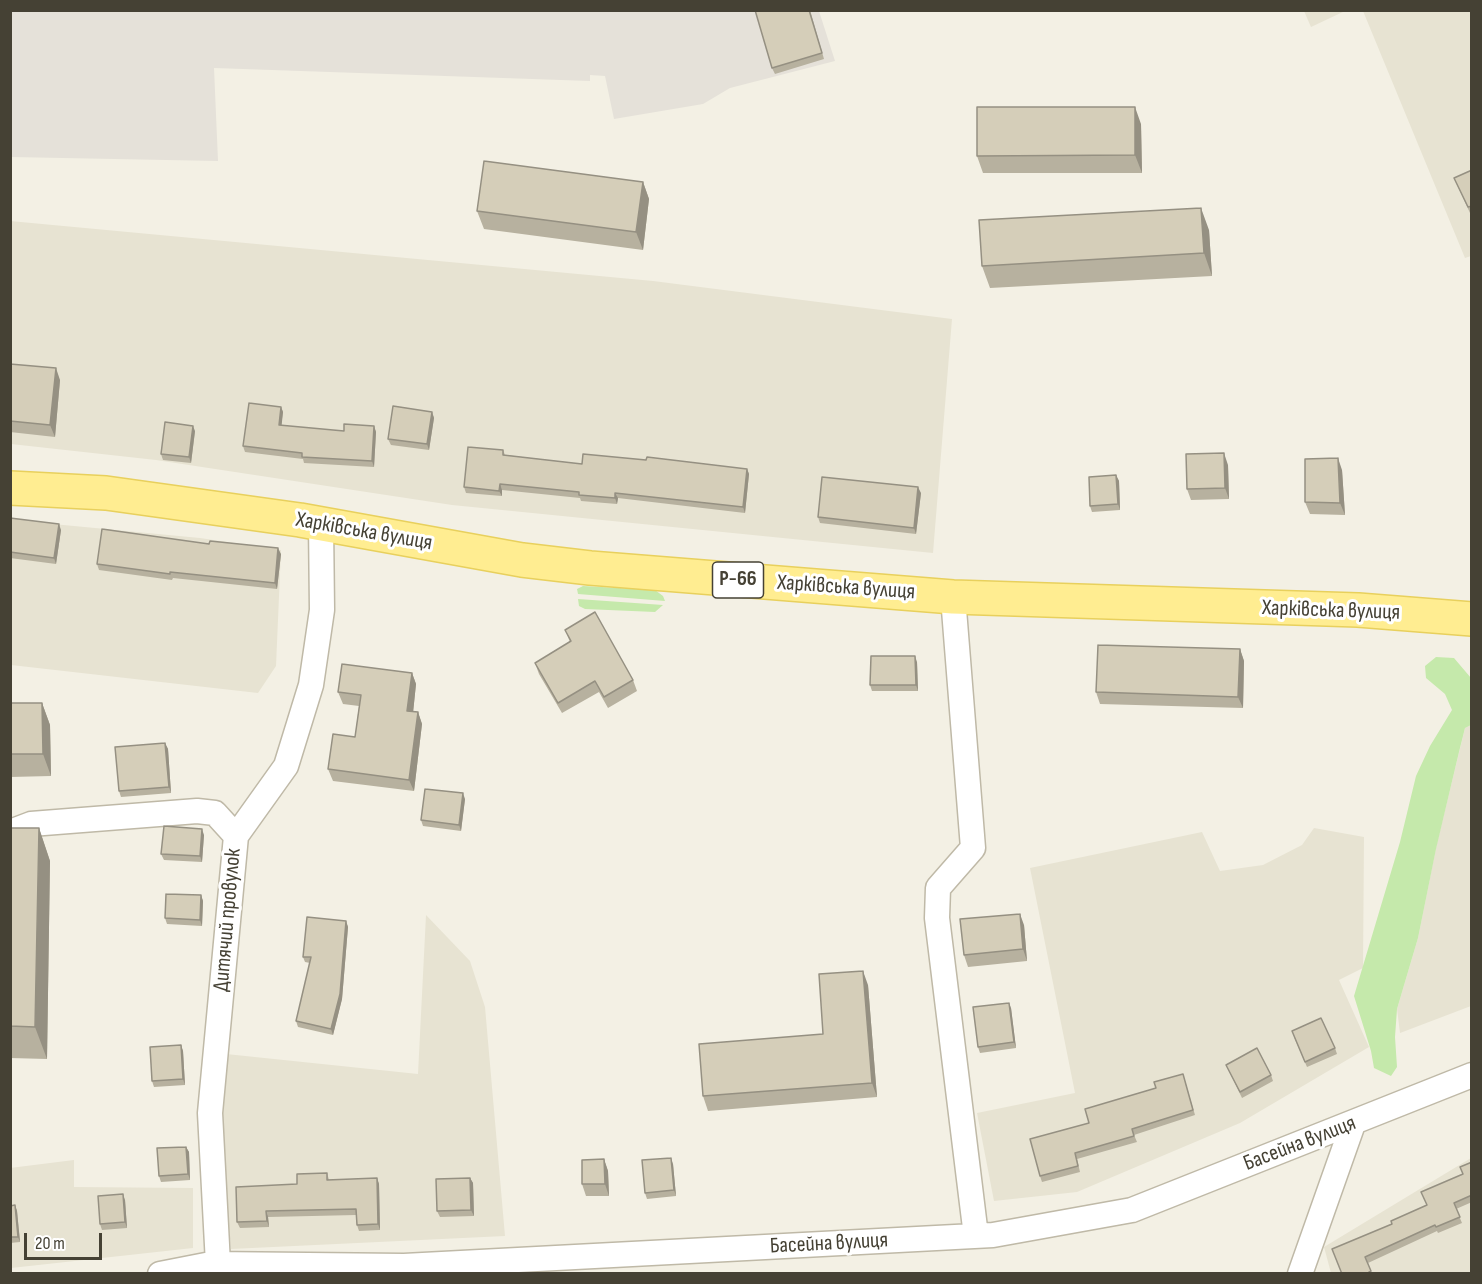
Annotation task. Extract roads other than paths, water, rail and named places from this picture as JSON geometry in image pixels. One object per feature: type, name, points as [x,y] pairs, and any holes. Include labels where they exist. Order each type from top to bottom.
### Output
[{"type":"main road","name":"Харківська вулиця","points":[[10,488],[106,493],[321,524],[522,560],[590,568],[953,597],[1358,610],[1472,619]]},
{"type":"street","name":"Дитячий провулок","points":[[218,1264],[210,1113],[236,836],[286,766],[311,686],[322,610],[321,524]]},
{"type":"street","points":[[953,597],[973,848],[938,888],[937,918],[975,1236]]},
{"type":"street","points":[[10,832],[31,824],[197,811],[215,813],[236,836]]},
{"type":"street","name":"Басейна вулиця","points":[[160,1274],[218,1264],[404,1266],[993,1235],[1132,1210],[1472,1076]]},
{"type":"street","points":[[1299,1274],[1353,1124]]}]
